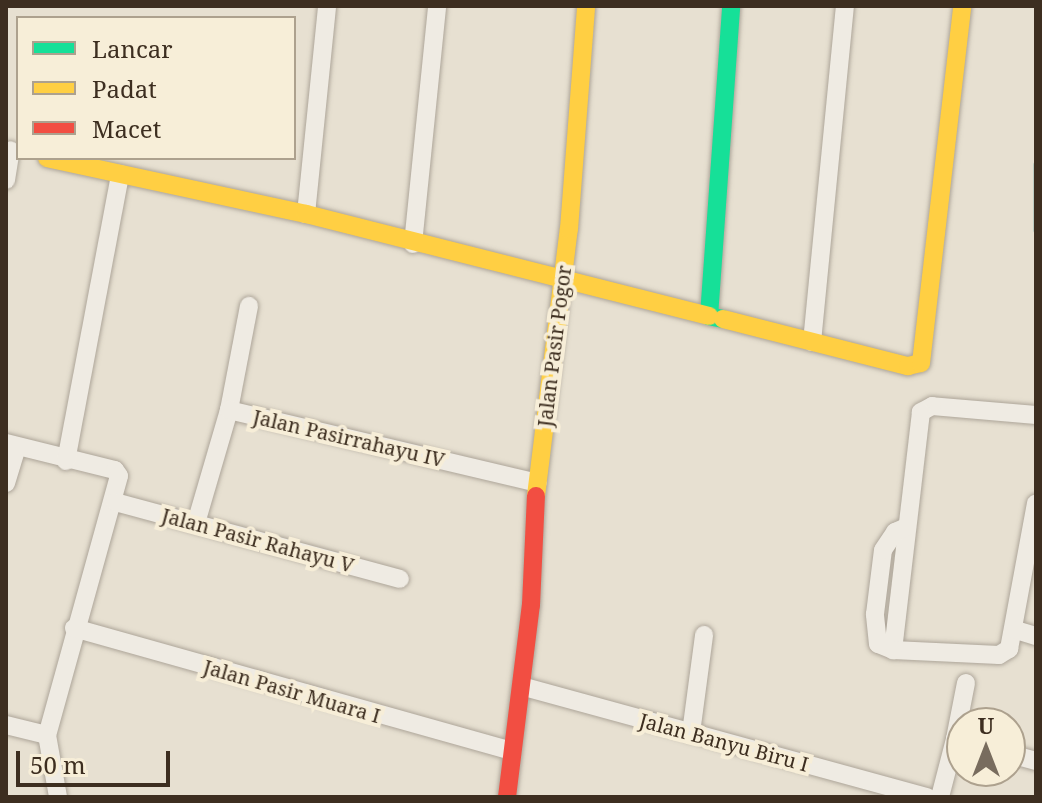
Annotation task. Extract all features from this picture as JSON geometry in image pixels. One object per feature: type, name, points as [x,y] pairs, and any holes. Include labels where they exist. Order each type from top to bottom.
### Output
[{"type":"street","points":[[306,214],[327,6]]},
{"type":"street","points":[[413,244],[437,6]]},
{"type":"street","name":"Jalan Pasir Pogor","points":[[507,797],[521,686],[537,483],[563,283],[586,6]]},
{"type":"street","points":[[709,316],[731,6]]},
{"type":"street","points":[[812,342],[845,6]]},
{"type":"street","points":[[56,160],[306,214],[563,283],[908,366],[924,357],[962,6]]},
{"type":"street","points":[[6,180],[12,150]]},
{"type":"street","points":[[66,461],[120,174]]},
{"type":"street","points":[[229,410],[249,306]]},
{"type":"street","points":[[1036,415],[926,407],[906,527],[893,650],[999,655],[1009,649],[1016,630],[1036,503]]},
{"type":"street","name":"Jalan Pasirrahayu IV","points":[[196,523],[229,410],[537,483]]},
{"type":"street","points":[[6,483],[11,445],[118,473],[115,502],[74,628],[47,735],[58,797]]},
{"type":"street","name":"Jalan Pasir Rahayu V","points":[[115,502],[400,579]]},
{"type":"street","name":"Jalan Pasir Muara I","points":[[74,628],[511,751]]},
{"type":"street","points":[[1016,630],[1036,636]]},
{"type":"street","points":[[691,733],[704,635]]},
{"type":"street","points":[[963,707],[966,683]]},
{"type":"street","name":"Jalan Banyu Biru I","points":[[521,686],[927,797]]},
{"type":"street","points":[[6,725],[47,735]]},
{"type":"waterway","points":[[1036,165],[1036,230]]},
{"type":"traffic: fast","points":[[723,319],[709,316],[731,6]]},
{"type":"traffic: slow","points":[[536,496],[569,229],[586,6]]},
{"type":"traffic: slow","points":[[723,319],[908,366],[921,363],[962,6]]},
{"type":"traffic: slow","points":[[56,160],[306,214],[709,316]]},
{"type":"traffic: jam","points":[[507,797],[531,605],[536,496]]}]
